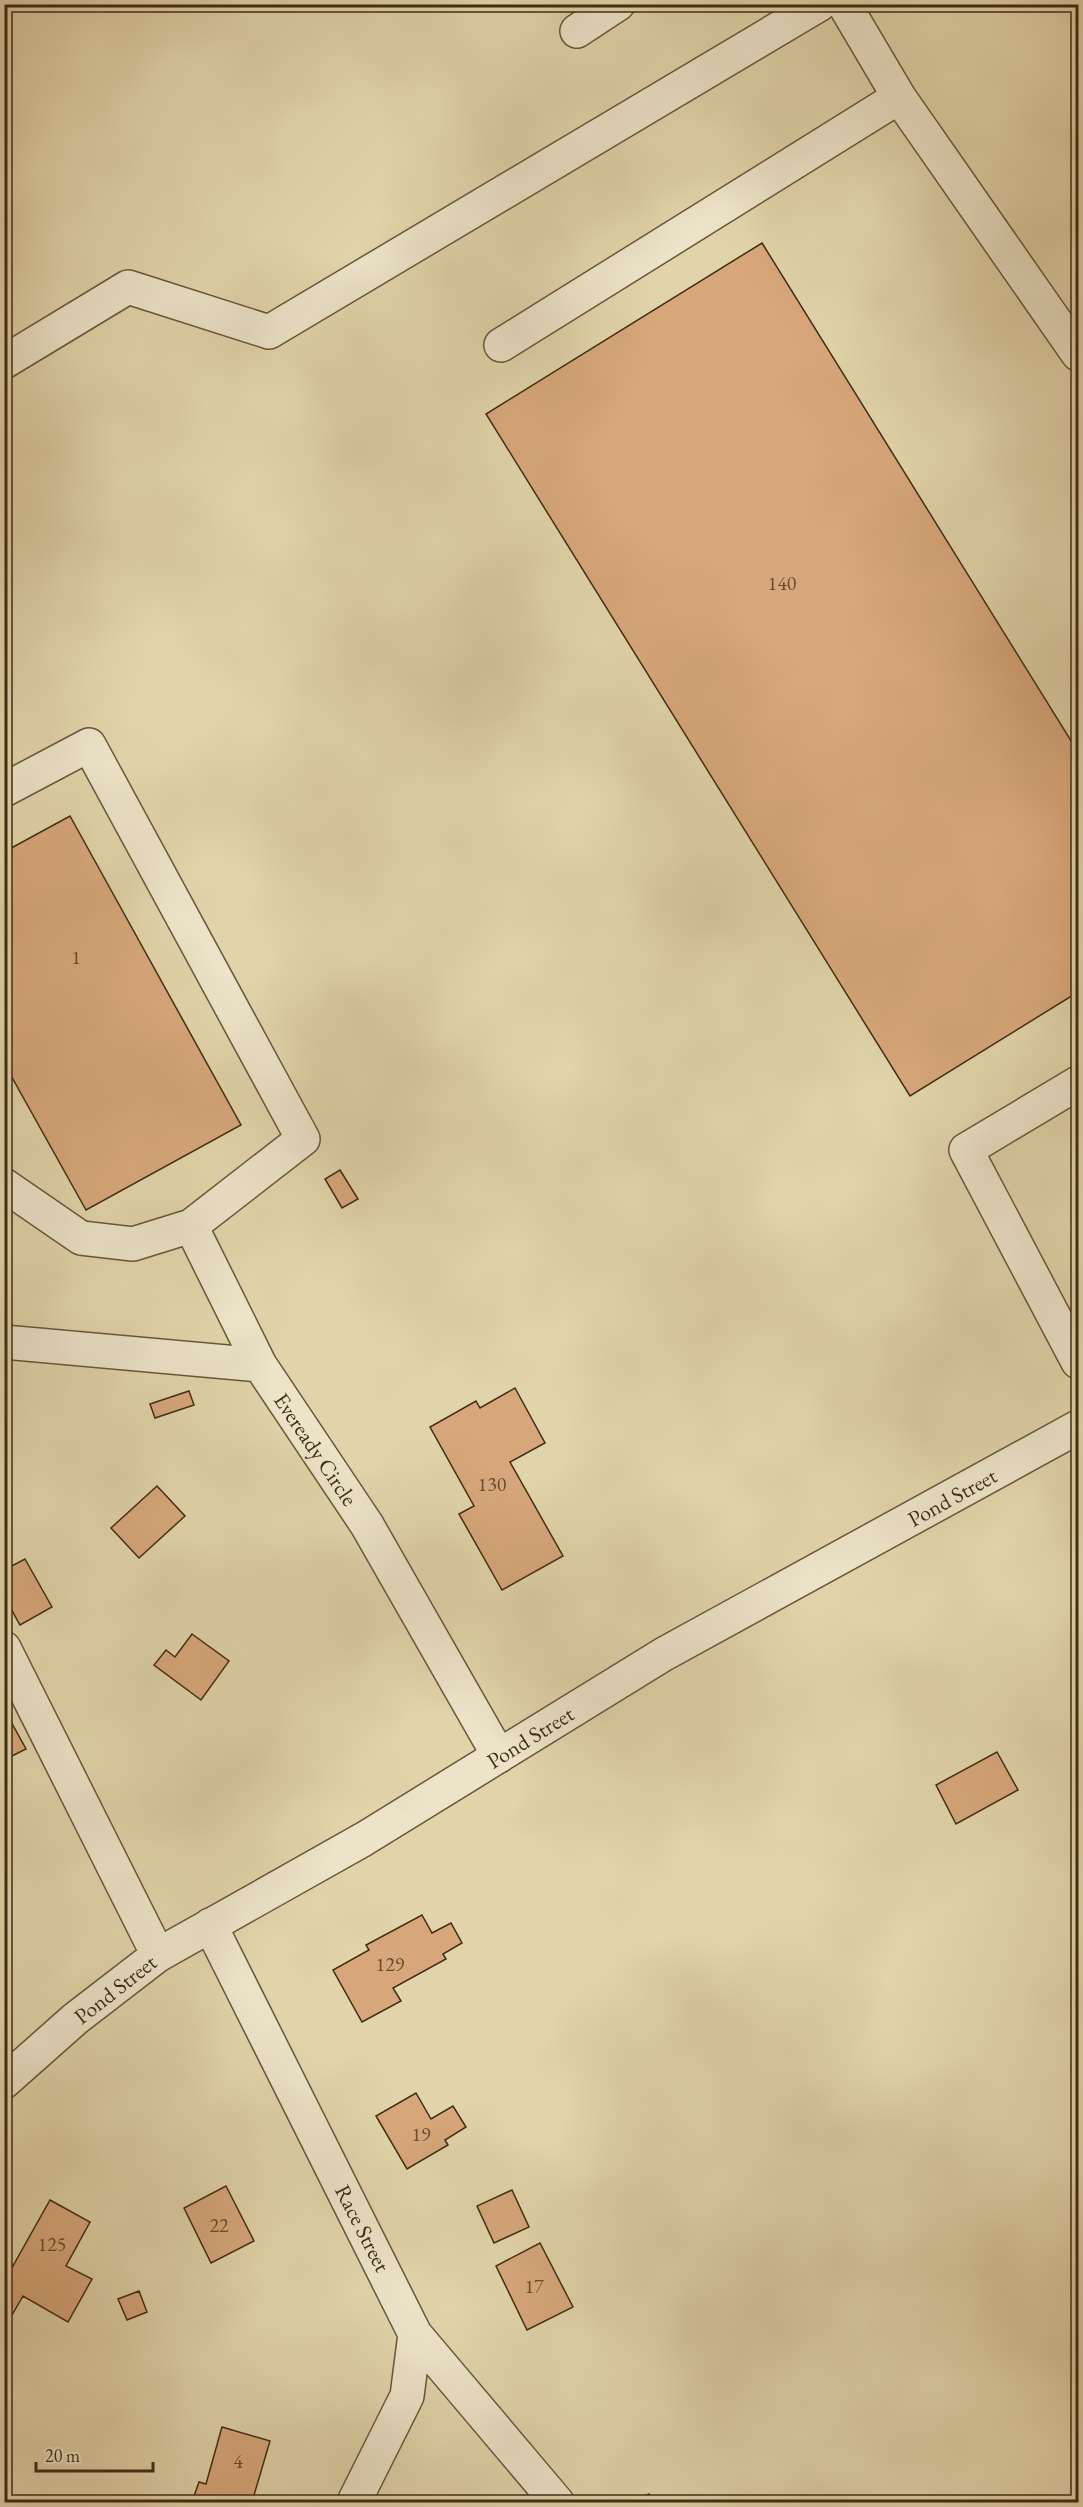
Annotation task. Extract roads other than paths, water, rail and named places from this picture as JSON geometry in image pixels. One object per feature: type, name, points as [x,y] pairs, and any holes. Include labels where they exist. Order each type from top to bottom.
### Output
[{"type":"street","points":[[577,31],[618,4]]},
{"type":"street","points":[[4,362],[128,287],[269,332],[820,4]]},
{"type":"street","points":[[844,4],[899,97],[1078,354]]},
{"type":"street","points":[[501,345],[899,97]]},
{"type":"street","points":[[4,790],[89,745],[303,1139],[191,1226],[133,1244],[81,1238],[4,1185]]},
{"type":"street","points":[[1078,1083],[966,1150],[1078,1362]]},
{"type":"street","name":"Eveready Circle","points":[[191,1226],[260,1365],[367,1526],[499,1756]]},
{"type":"street","points":[[4,1342],[260,1365]]},
{"type":"street","name":"Pond Street","points":[[4,2082],[75,2019],[158,1955],[364,1839],[664,1654],[1078,1427]]},
{"type":"street","points":[[4,1648],[158,1955]]},
{"type":"street","name":"Race Street","points":[[210,1925],[415,2334],[558,2502]]},
{"type":"street","points":[[354,2502],[407,2396],[415,2334]]}]
